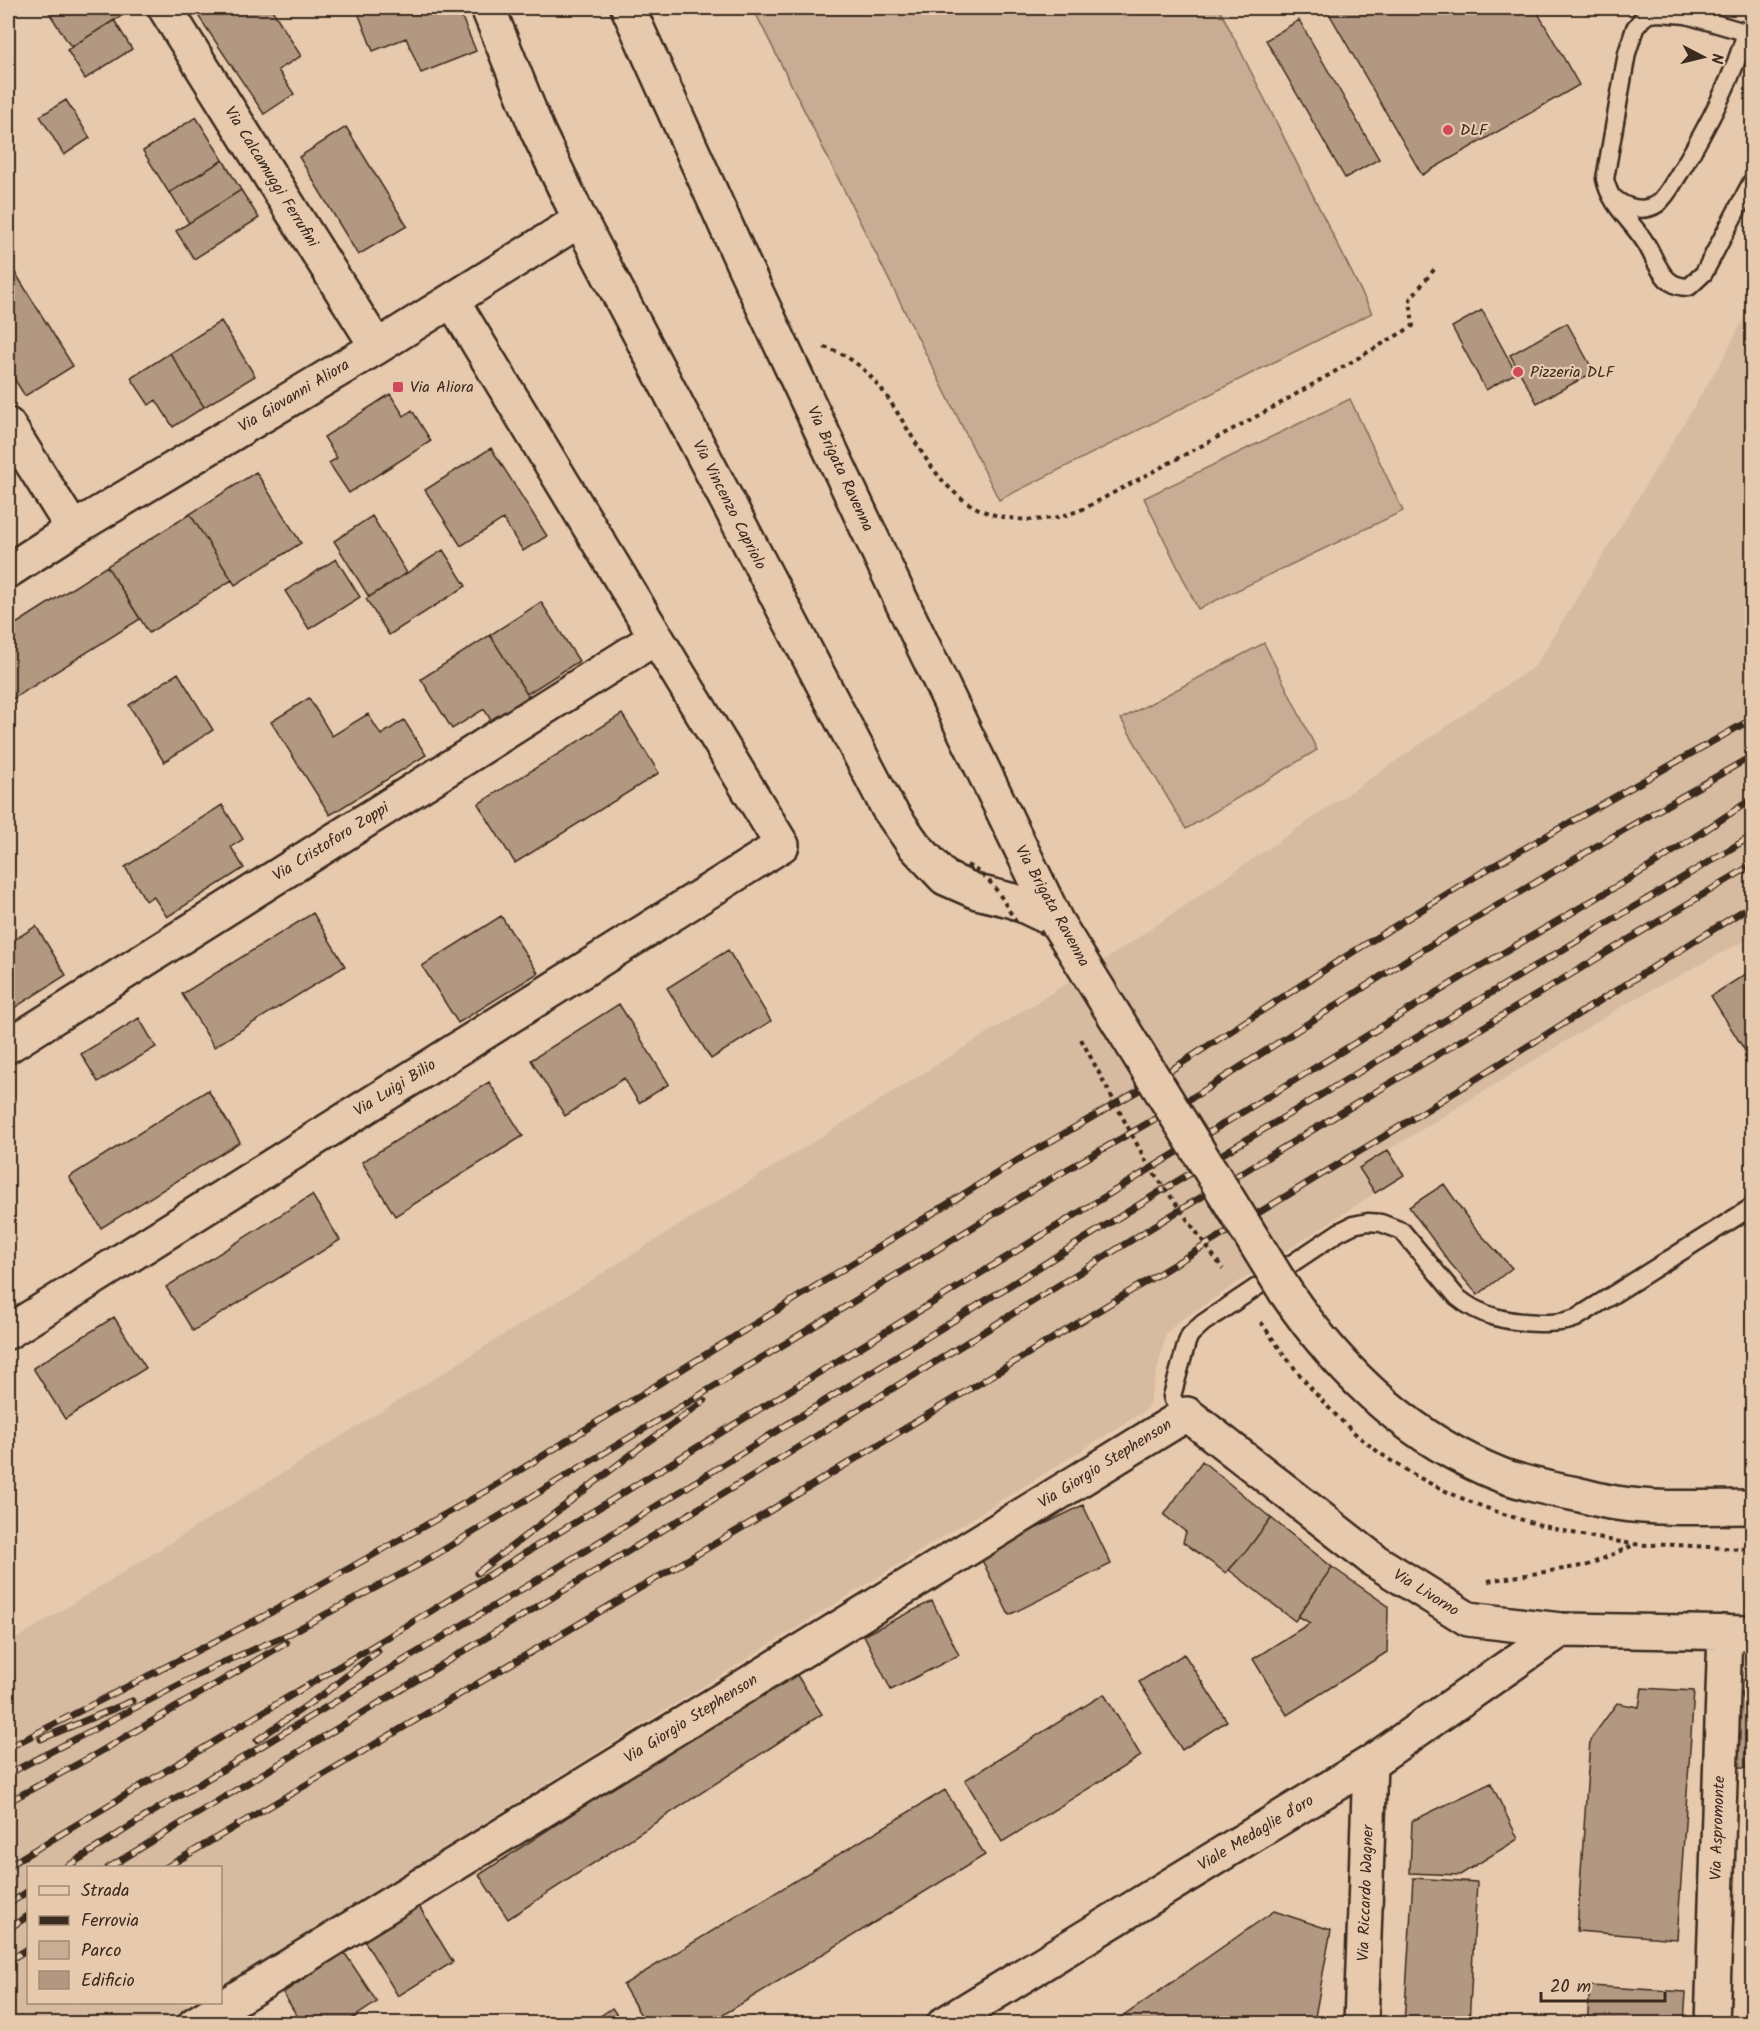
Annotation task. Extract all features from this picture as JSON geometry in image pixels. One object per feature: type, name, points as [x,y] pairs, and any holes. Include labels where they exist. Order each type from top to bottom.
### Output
[{"type":"street","name":"Via Calcamuggi Ferrufini","points":[[165,8],[376,347]]},
{"type":"street","name":"Via Vincenzo Capriolo","points":[[488,8],[538,132],[580,220],[872,781],[902,831],[936,870],[951,882],[977,892],[1014,901],[1056,921]]},
{"type":"street","name":"Via Brigata Ravenna","points":[[628,8],[745,267],[910,620],[1056,921],[1305,1321],[1356,1380],[1397,1416],[1445,1447],[1499,1474],[1528,1484],[1616,1503],[1703,1508],[1752,1507]]},
{"type":"street","name":"Via Giovanni Aliora","points":[[8,571],[74,528],[376,347],[580,220]]},
{"type":"street","points":[[452,300],[655,638]]},
{"type":"street","points":[[8,425],[74,528]]},
{"type":"street","name":"Via Luigi Bilio","points":[[8,1332],[782,845],[655,638]]},
{"type":"street","name":"Via Cristoforo Zoppi","points":[[8,1046],[655,638]]},
{"type":"street","name":"Via Livorno","points":[[1187,1414],[1375,1561],[1468,1619],[1561,1630],[1738,1633]]},
{"type":"street","name":"Via Giorgio Stephenson","points":[[195,2024],[1187,1414]]},
{"type":"street","name":"Viale Medaglie d'oro","points":[[944,2024],[1370,1763],[1561,1630]]},
{"type":"street","name":"Via Aspromonte","points":[[1712,2024],[1738,1633]]},
{"type":"street","name":"Via Riccardo Wagner","points":[[1361,2024],[1370,1763]]},
{"type":"lane","points":[[1609,193],[1616,201],[1645,209],[1655,205],[1665,196],[1706,126],[1750,32],[1686,15],[1649,14],[1635,28],[1627,53],[1605,178],[1609,193],[1646,244],[1666,278],[1681,287],[1689,286],[1704,273],[1752,181]]},
{"type":"lane","points":[[1187,1414],[1172,1396],[1182,1355],[1190,1335],[1203,1323],[1316,1246],[1353,1225],[1377,1222],[1401,1231],[1457,1296],[1467,1305],[1489,1316],[1515,1322],[1560,1323],[1576,1318],[1752,1207]]},
{"type":"path","points":[[782,342],[816,345],[834,350],[851,359],[869,375],[926,460],[943,482],[959,497],[978,509],[1000,517],[1047,520],[1065,517],[1085,508],[1274,407],[1413,326],[1410,299],[1437,266]]},
{"type":"path","points":[[967,865],[992,882],[1023,932]]},
{"type":"path","points":[[1077,1032],[1148,1165],[1225,1272]]},
{"type":"path","points":[[1258,1318],[1305,1382],[1348,1427],[1413,1473],[1473,1503],[1516,1518],[1636,1544],[1752,1549]]},
{"type":"path","points":[[1429,1595],[1499,1578],[1588,1565],[1636,1544]]},
{"type":"shaded area","points":[[1752,302],[1752,937],[1631,1001],[1359,1168],[1375,1193],[1178,1322],[1166,1334],[1148,1409],[222,1986],[222,1866],[27,1866],[27,2004],[194,2004],[162,2023],[8,2024],[8,1644],[1114,954],[1536,665],[1724,357]]},
{"type":"green space","points":[[753,8],[1219,8],[1372,313],[999,500]]},
{"type":"green space","points":[[1350,399],[1403,511],[1198,609],[1144,498]]},
{"type":"green space","points":[[1264,643],[1317,750],[1186,829],[1121,719]]},
{"type":"building","points":[[46,8],[125,8],[128,12],[71,47]]},
{"type":"building","points":[[193,8],[271,8],[301,56],[278,70],[294,94],[264,114]]},
{"type":"building","points":[[364,8],[458,8],[476,51],[421,73],[406,38],[373,51],[357,10]]},
{"type":"building","name":"DLF","points":[[1326,8],[1535,8],[1579,85],[1422,175]]},
{"type":"building","points":[[114,20],[132,49],[85,79],[67,50]]},
{"type":"building","points":[[1299,20],[1379,159],[1345,178],[1266,40]]},
{"type":"building","points":[[66,100],[90,138],[64,155],[40,116]]},
{"type":"building","points":[[196,117],[223,160],[169,193],[143,151]]},
{"type":"building","points":[[346,127],[407,226],[358,255],[299,157]]},
{"type":"building","points":[[223,160],[241,190],[189,223],[170,192]]},
{"type":"building","points":[[241,190],[259,218],[194,259],[176,231]]},
{"type":"building","points":[[8,261],[73,366],[25,396],[8,369]]},
{"type":"building","points":[[1482,310],[1516,373],[1486,390],[1452,327]]},
{"type":"building","points":[[221,321],[255,376],[204,407],[170,353]]},
{"type":"building","points":[[1567,323],[1594,372],[1537,403],[1510,355]]},
{"type":"building","points":[[170,353],[204,407],[173,427],[156,400],[149,405],[131,378]]},
{"type":"building","points":[[390,394],[404,416],[412,410],[431,441],[349,493],[329,463],[337,458],[324,437]]},
{"type":"building","points":[[491,448],[547,536],[523,551],[503,519],[461,546],[425,490]]},
{"type":"building","points":[[256,472],[301,543],[235,585],[190,514]]},
{"type":"building","points":[[190,514],[232,580],[149,633],[107,566]]},
{"type":"building","points":[[372,516],[407,573],[369,597],[334,541]]},
{"type":"building","points":[[443,550],[466,586],[389,635],[366,599]]},
{"type":"building","points":[[336,559],[360,597],[309,629],[285,591]]},
{"type":"building","points":[[107,566],[140,619],[8,702],[8,629]]},
{"type":"building","points":[[541,602],[579,661],[527,694],[490,635]]},
{"type":"building","points":[[490,635],[530,699],[492,722],[484,709],[452,729],[421,679]]},
{"type":"building","points":[[178,673],[213,730],[164,762],[129,705]]},
{"type":"building","points":[[309,698],[332,736],[368,714],[381,735],[404,720],[426,755],[330,815],[271,722]]},
{"type":"building","points":[[622,714],[659,773],[515,863],[478,804]]},
{"type":"building","points":[[222,805],[243,839],[231,847],[244,868],[167,917],[153,896],[146,901],[125,867]]},
{"type":"building","points":[[313,913],[345,966],[214,1047],[182,994]]},
{"type":"building","points":[[501,916],[538,973],[458,1023],[422,966]]},
{"type":"building","points":[[36,926],[66,975],[8,1012],[8,944]]},
{"type":"building","points":[[728,950],[771,1021],[711,1059],[667,988]]},
{"type":"building","points":[[1752,970],[1752,1062],[1711,996]]},
{"type":"building","points":[[619,1004],[669,1084],[639,1103],[624,1078],[565,1116],[531,1060]]},
{"type":"building","points":[[139,1018],[156,1047],[98,1082],[81,1054]]},
{"type":"building","points":[[489,1082],[523,1136],[395,1216],[362,1162]]},
{"type":"building","points":[[208,1090],[240,1142],[101,1228],[69,1177]]},
{"type":"building","points":[[1388,1150],[1404,1175],[1375,1193],[1359,1168]]},
{"type":"building","points":[[1444,1184],[1473,1226],[1512,1268],[1478,1295],[1450,1263],[1409,1207]]},
{"type":"building","points":[[312,1195],[340,1240],[193,1331],[166,1287]]},
{"type":"building","points":[[114,1317],[146,1368],[65,1419],[33,1368]]},
{"type":"building","points":[[1202,1461],[1271,1518],[1226,1573],[1183,1542],[1186,1532],[1164,1515]]},
{"type":"building","points":[[1083,1505],[1111,1564],[1009,1615],[980,1556]]},
{"type":"building","points":[[1271,1518],[1332,1567],[1295,1621],[1229,1570]]},
{"type":"building","points":[[1332,1567],[1388,1606],[1387,1652],[1287,1715],[1253,1659],[1310,1623],[1298,1616]]},
{"type":"building","points":[[932,1601],[959,1655],[891,1690],[864,1635]]},
{"type":"building","points":[[1184,1654],[1227,1721],[1182,1750],[1139,1682]]},
{"type":"building","points":[[793,1669],[822,1714],[508,1919],[479,1875]]},
{"type":"building","points":[[1741,1680],[1752,1680],[1752,1768],[1738,1768]]},
{"type":"building","points":[[1642,1688],[1694,1691],[1677,1939],[1577,1931],[1590,1740],[1617,1703],[1639,1707]]},
{"type":"building","points":[[1104,1694],[1141,1756],[1002,1842],[965,1780]]},
{"type":"building","points":[[1491,1783],[1518,1839],[1460,1875],[1410,1873],[1412,1821]]},
{"type":"building","points":[[945,1790],[985,1855],[708,2024],[646,2024],[623,1985]]},
{"type":"building","points":[[1413,1878],[1477,1882],[1469,2024],[1404,2024]]},
{"type":"building","points":[[417,1903],[453,1962],[398,1996],[362,1937]]},
{"type":"building","points":[[1274,1911],[1331,1930],[1315,2017],[1300,2024],[1121,2024],[1118,2020]]},
{"type":"building","points":[[344,1952],[377,2002],[344,2024],[302,2024],[283,1993]]},
{"type":"building","points":[[1590,1986],[1686,1992],[1684,2024],[1587,2024]]},
{"type":"building","points":[[612,2008],[623,2024],[589,2024]]},
{"type":"railway","points":[[8,1748],[270,1613],[488,1490],[1020,1159],[1148,1085],[1332,965],[1481,873],[1752,719]]},
{"type":"railway","points":[[8,1774],[215,1666],[285,1636],[422,1563],[816,1325],[1042,1184],[1200,1093],[1411,957],[1752,756]]},
{"type":"railway","points":[[8,1866],[426,1614],[1464,976],[1651,866],[1752,799]]},
{"type":"railway","points":[[68,1866],[159,1808],[562,1565],[1161,1191],[1752,836]]},
{"type":"railway","points":[[111,1866],[755,1474],[1175,1213],[1752,865]]},
{"type":"railway","points":[[168,1866],[750,1523],[1388,1134],[1752,905]]},
{"type":"railway","points":[[477,1573],[704,1401]]},
{"type":"railway","points":[[8,1802],[98,1753],[286,1643]]},
{"type":"railway","points":[[257,1740],[326,1692],[378,1651]]},
{"type":"railway","points":[[41,1739],[132,1701]]},
{"type":"railway","points":[[8,1905],[27,1892]]},
{"type":"railway","points":[[8,1929],[27,1917]]},
{"type":"railway","points":[[8,1961],[27,1950]]},
{"type":"place","name":"DLF","points":[[1448,130]]},
{"type":"place","name":"Pizzeria DLF","points":[[1518,372]]},
{"type":"place","name":"Via Aliora","points":[[398,387]]}]
